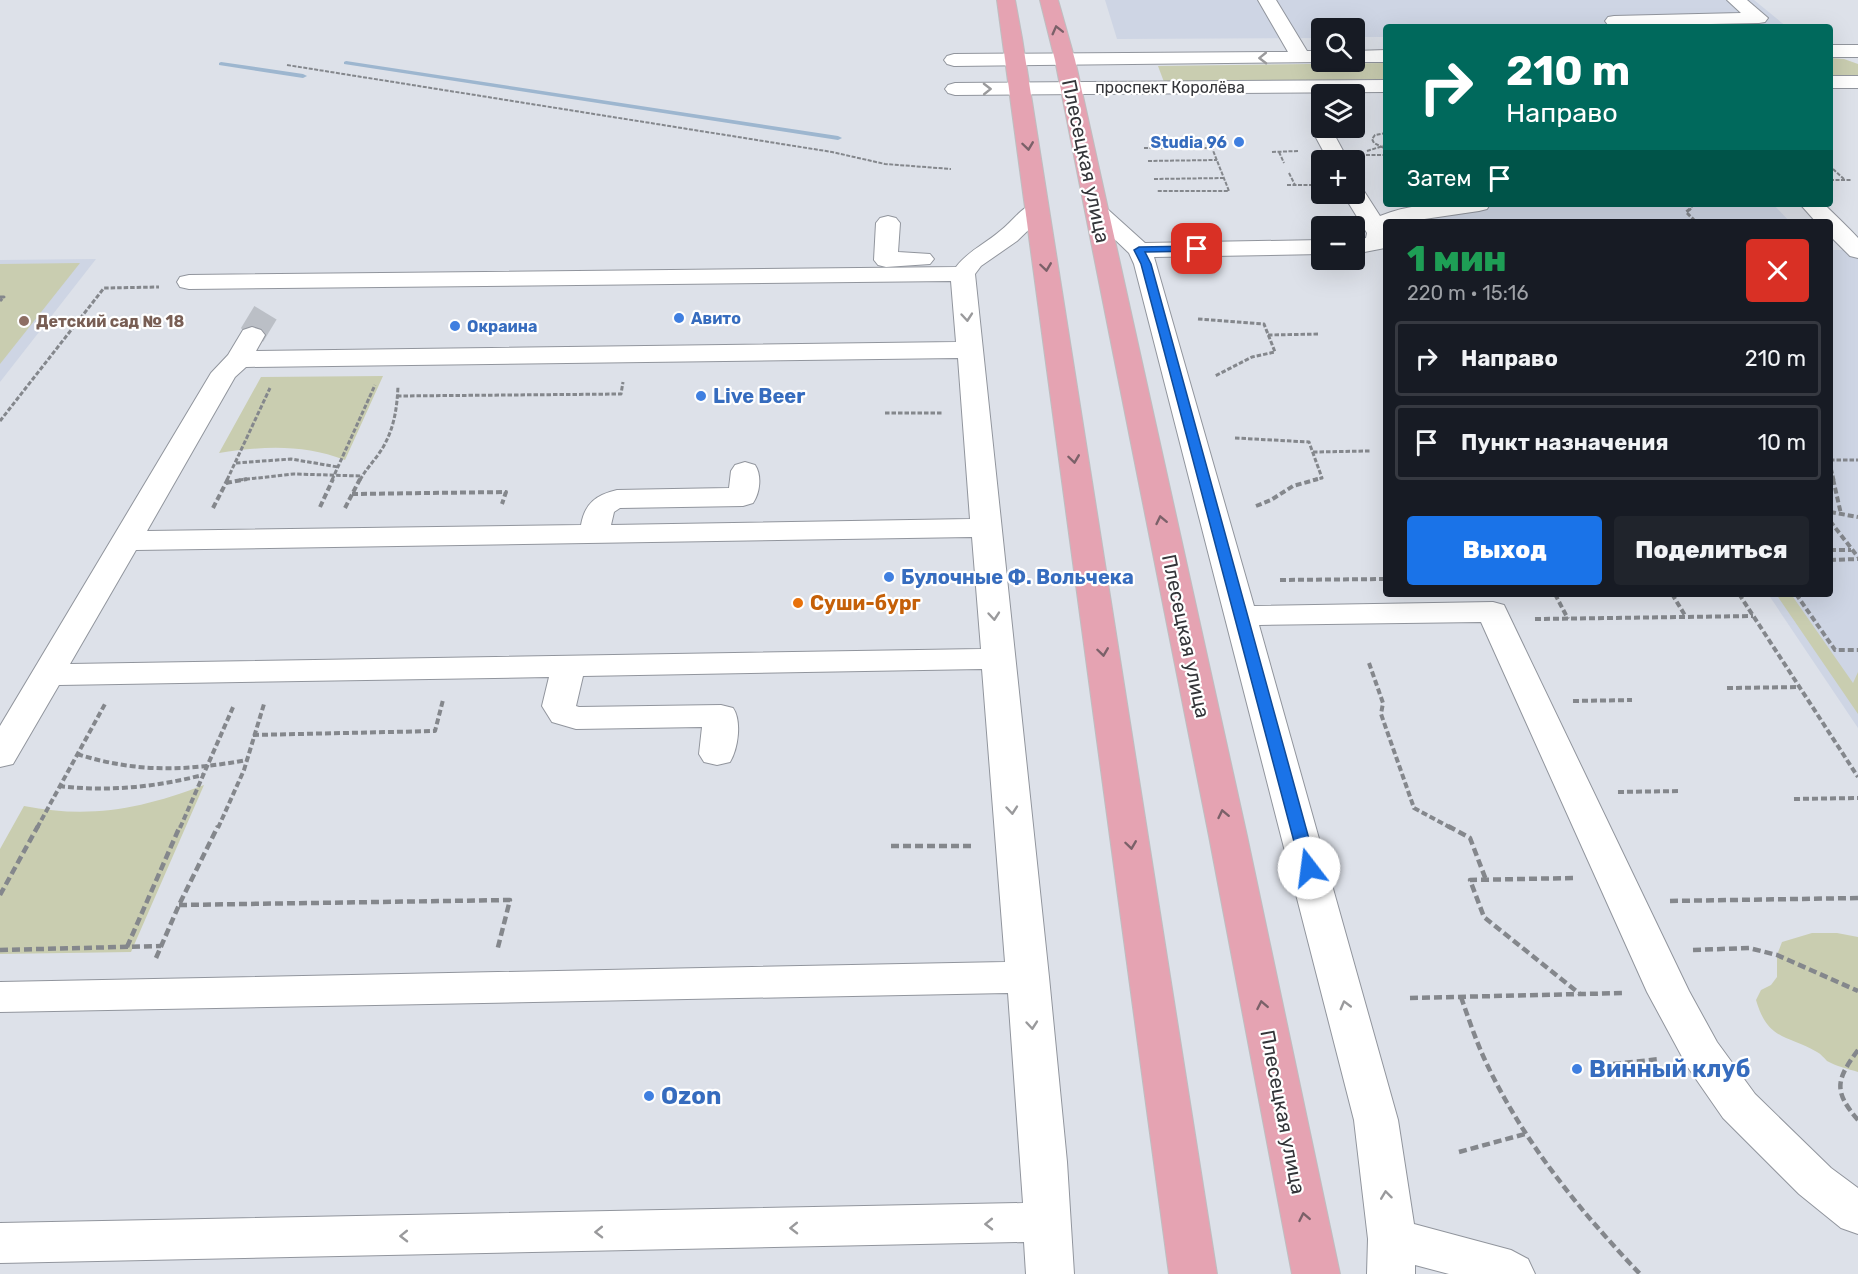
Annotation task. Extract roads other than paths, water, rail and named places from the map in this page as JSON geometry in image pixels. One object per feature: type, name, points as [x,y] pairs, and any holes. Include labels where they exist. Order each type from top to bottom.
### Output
[{"type":"main road","points":[[1006,0],[1192,1274]]},
{"type":"main road","name":"Плесецкая улица","points":[[1049,0],[1071,88],[1228,836],[1316,1274]]},
{"type":"street","points":[[1268,0],[1301,57]]},
{"type":"street","points":[[1614,21],[1759,18],[1736,0]]},
{"type":"street","points":[[1833,51],[1858,51]]},
{"type":"street","points":[[1365,57],[1383,56]]},
{"type":"street","name":"проспект Королёва","points":[[954,60],[1311,57]]},
{"type":"street","points":[[1833,82],[1858,82]]},
{"type":"street","name":"проспект Королёва","points":[[955,89],[1383,86]]},
{"type":"street","points":[[1360,204],[1379,233],[1377,243],[1365,245]]},
{"type":"street","points":[[1392,219],[1406,213],[1455,207]]},
{"type":"street","points":[[1815,207],[1829,219]]},
{"type":"street","points":[[189,282],[968,267],[1009,236],[1037,209]]},
{"type":"street","points":[[1096,211],[1139,250],[1146,264],[1376,1120],[1392,1257],[1494,1265],[1511,1274]]},
{"type":"street","points":[[888,223],[886,260],[968,267]]},
{"type":"street","points":[[1375,226],[1383,223]]},
{"type":"street","points":[[1838,226],[1858,250]]},
{"type":"street","points":[[1139,250],[1311,248]]},
{"type":"street","points":[[968,267],[970,350],[1028,977],[1050,1274]]},
{"type":"street","points":[[269,307],[284,281]]},
{"type":"street","points":[[0,756],[224,373],[246,347],[284,359],[970,350]]},
{"type":"street","points":[[594,534],[600,508],[606,502],[617,499],[743,497],[745,471]]},
{"type":"street","points":[[126,541],[986,528]]},
{"type":"street","points":[[1241,616],[1493,612],[1668,992],[1702,1054],[1739,1106],[1815,1181],[1858,1214]]},
{"type":"street","points":[[48,675],[999,658]]},
{"type":"street","points":[[568,666],[559,706],[564,714],[576,718],[721,716],[717,754]]},
{"type":"street","points":[[0,997],[1028,977]]},
{"type":"street","points":[[0,1243],[1047,1222]]},
{"type":"waterway","points":[[346,63],[838,138]]},
{"type":"waterway","points":[[221,64],[303,76]]},
{"type":"tunnel","points":[[252,335],[269,307]]},
{"type":"place","name":"Studia 96","points":[[1239,142]]},
{"type":"place","name":"Авито","points":[[679,318]]},
{"type":"place","name":"Детский сад № 18","points":[[24,321]]},
{"type":"place","name":"Окраина","points":[[455,326]]},
{"type":"place","name":"Live Beer","points":[[701,396]]},
{"type":"place","name":"Булочные Ф. Вольчека","points":[[889,577]]},
{"type":"place","name":"Суши-бург","points":[[798,603]]},
{"type":"place","name":"Винный клуб","points":[[1577,1069]]},
{"type":"place","name":"Ozon","points":[[649,1096]]}]
